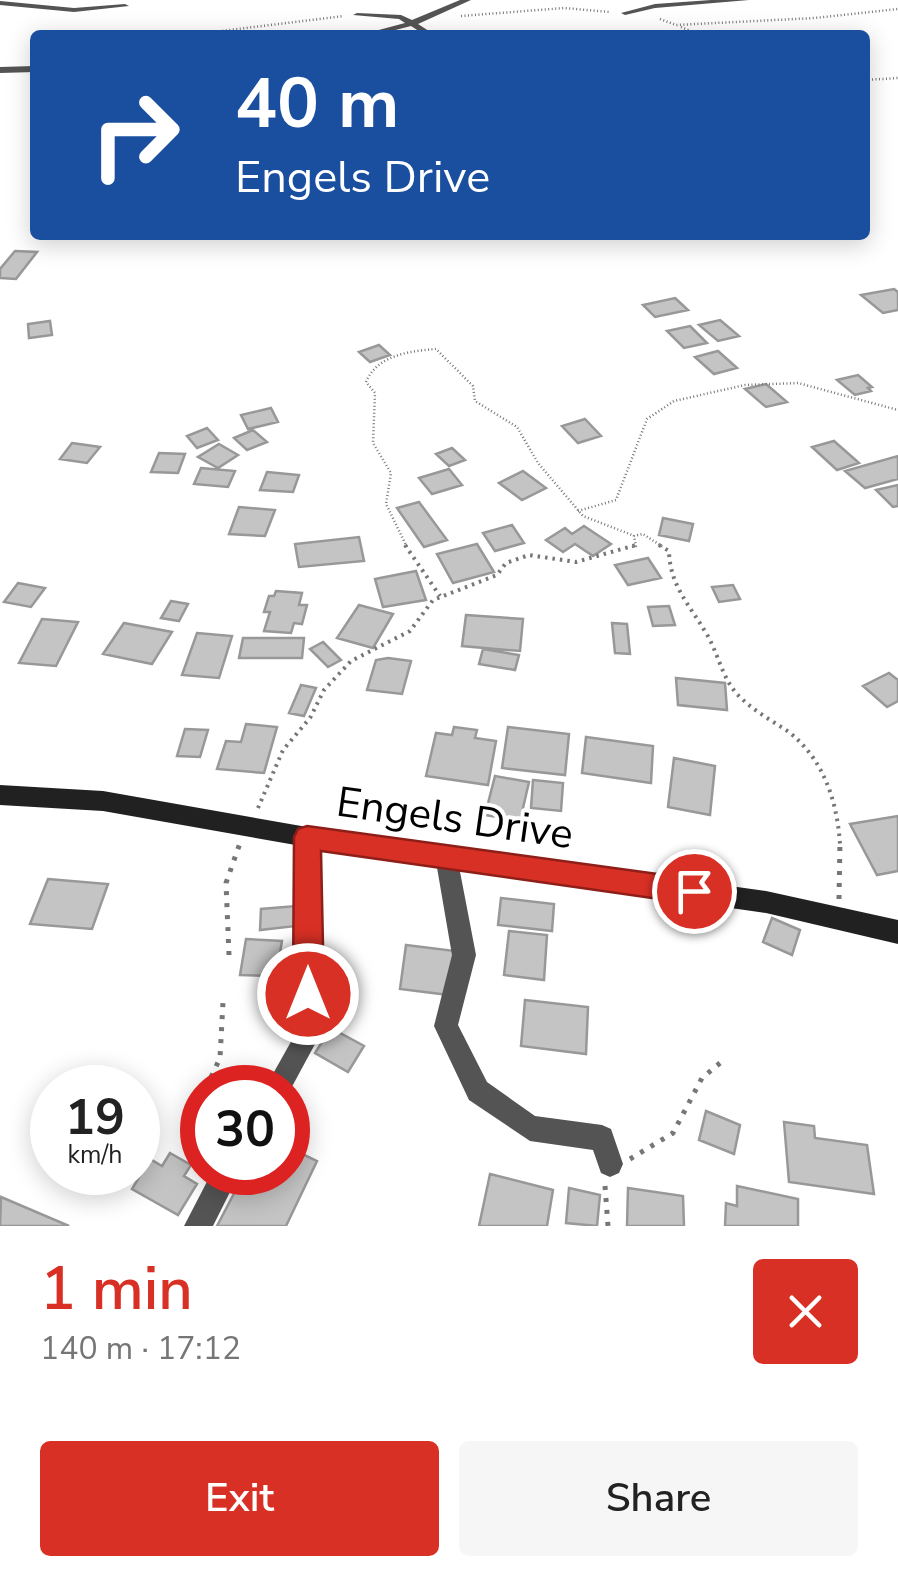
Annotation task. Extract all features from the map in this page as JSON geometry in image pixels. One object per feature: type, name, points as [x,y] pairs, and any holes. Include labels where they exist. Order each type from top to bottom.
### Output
[{"type":"street","points":[[381,30],[467,0]]},
{"type":"street","points":[[624,13],[745,0]]},
{"type":"street","points":[[0,3],[74,10],[125,6]]},
{"type":"street","points":[[361,14],[412,21],[424,30]]},
{"type":"street","points":[[0,70],[30,69]]},
{"type":"street","name":"Engels Drive","points":[[0,795],[103,802],[307,837],[766,902],[898,932]]},
{"type":"street","points":[[290,1065],[309,1033],[307,837]]},
{"type":"street","points":[[446,856],[464,955],[446,1026],[478,1091],[530,1128],[602,1138],[610,1164]]},
{"type":"street","points":[[198,1226],[214,1195]]},
{"type":"path","points":[[652,7],[661,17],[657,17],[688,30]]},
{"type":"path","points":[[456,16],[564,8],[624,13]]},
{"type":"path","points":[[676,25],[815,18],[898,9]]},
{"type":"path","points":[[254,30],[361,14]]},
{"type":"path","points":[[870,80],[898,78]]},
{"type":"path","points":[[440,596],[386,504],[391,473],[374,452],[369,436],[376,392],[366,382],[371,370],[404,352],[436,349],[473,386],[475,401],[516,427],[538,463],[578,511],[598,525],[634,536],[643,534],[669,551],[668,576],[708,635],[718,666],[737,694],[804,746],[822,776],[841,830],[843,873],[837,919]]},
{"type":"path","points":[[578,511],[616,500],[648,418],[674,400],[774,382],[818,387],[898,410]]},
{"type":"path","points":[[228,955],[226,883],[235,851],[283,750],[310,718],[324,690],[351,661],[410,631],[440,596],[497,575],[506,564],[529,555],[576,562],[600,559],[636,546],[634,536]]},
{"type":"path","points":[[217,1065],[223,1002]]},
{"type":"path","points":[[608,1226],[603,1178],[610,1164],[634,1158],[673,1133],[702,1078],[720,1063]]},
{"type":"building","points":[[15,251],[37,252],[16,279],[0,278],[0,269]]},
{"type":"building","points":[[894,289],[898,292],[898,310],[883,313],[861,295]]},
{"type":"building","points":[[675,298],[688,310],[655,317],[643,305]]},
{"type":"building","points":[[720,320],[739,336],[718,341],[699,325]]},
{"type":"building","points":[[50,321],[52,335],[29,338],[28,324]]},
{"type":"building","points":[[690,326],[707,343],[684,348],[667,331]]},
{"type":"building","points":[[379,345],[390,355],[370,362],[359,352]]},
{"type":"building","points":[[718,351],[737,368],[714,374],[695,357]]},
{"type":"building","points":[[858,375],[872,387],[868,388],[871,391],[855,395],[837,380]]},
{"type":"building","points":[[766,384],[787,402],[766,407],[745,389]]},
{"type":"building","points":[[271,408],[278,422],[248,429],[241,415]]},
{"type":"building","points":[[585,419],[601,436],[578,443],[562,426]]},
{"type":"building","points":[[207,428],[218,440],[197,448],[187,436]]},
{"type":"building","points":[[253,430],[267,442],[247,450],[234,438]]},
{"type":"building","points":[[834,441],[859,463],[837,470],[812,447]]},
{"type":"building","points":[[72,443],[100,447],[87,463],[60,459]]},
{"type":"building","points":[[219,444],[238,455],[218,468],[198,457]]},
{"type":"building","points":[[452,448],[465,460],[449,466],[436,454]]},
{"type":"building","points":[[159,453],[185,454],[178,473],[151,472]]},
{"type":"building","points":[[898,456],[898,479],[865,488],[845,471]]},
{"type":"building","points":[[201,468],[235,471],[228,487],[194,484]]},
{"type":"building","points":[[449,469],[462,485],[432,494],[419,478]]},
{"type":"building","points":[[523,471],[546,488],[522,500],[499,483]]},
{"type":"building","points":[[267,472],[299,475],[293,492],[260,490]]},
{"type":"building","points":[[898,485],[898,506],[893,507],[876,490]]},
{"type":"building","points":[[419,502],[447,540],[424,547],[397,508]]},
{"type":"building","points":[[239,507],[275,510],[265,536],[229,534]]},
{"type":"building","points":[[663,518],[693,524],[689,541],[659,535]]},
{"type":"building","points":[[512,525],[524,543],[495,551],[483,533]]},
{"type":"building","points":[[584,526],[611,544],[593,556],[575,544],[563,552],[546,540],[565,528],[572,534]]},
{"type":"building","points":[[359,537],[364,561],[299,567],[295,544]]},
{"type":"building","points":[[477,544],[494,572],[453,583],[437,554]]},
{"type":"building","points":[[648,558],[661,578],[628,585],[615,565]]},
{"type":"building","points":[[416,571],[426,600],[383,607],[375,579]]},
{"type":"building","points":[[18,583],[45,588],[31,607],[4,602]]},
{"type":"building","points":[[733,585],[740,599],[719,602],[712,587]]},
{"type":"building","points":[[276,591],[302,593],[299,605],[307,605],[302,624],[294,623],[291,633],[264,631],[270,612],[264,612],[269,596]]},
{"type":"building","points":[[171,601],[188,604],[179,621],[161,618]]},
{"type":"building","points":[[359,605],[393,614],[373,648],[337,638]]},
{"type":"building","points":[[669,606],[675,625],[653,626],[648,607]]},
{"type":"building","points":[[466,615],[523,619],[520,651],[462,646]]},
{"type":"building","points":[[42,619],[78,622],[56,666],[19,663]]},
{"type":"building","points":[[124,623],[172,632],[152,664],[103,654]]},
{"type":"building","points":[[612,623],[627,624],[630,654],[615,653]]},
{"type":"building","points":[[197,633],[232,636],[219,678],[182,675]]},
{"type":"building","points":[[243,638],[304,638],[302,658],[239,658]]},
{"type":"building","points":[[323,642],[341,660],[328,667],[310,649]]},
{"type":"building","points":[[483,649],[519,655],[515,670],[479,664]]},
{"type":"building","points":[[376,660],[411,661],[402,694],[367,690]]},
{"type":"building","points":[[889,673],[898,680],[898,701],[887,707],[863,686]]},
{"type":"building","points":[[676,678],[725,683],[727,710],[678,705]]},
{"type":"building","points":[[301,685],[316,688],[304,716],[289,713]]},
{"type":"building","points":[[246,724],[277,727],[264,773],[217,769],[226,741],[241,742]]},
{"type":"building","points":[[454,727],[477,730],[475,738],[496,741],[488,785],[426,776],[436,733],[452,735]]},
{"type":"building","points":[[508,727],[569,734],[565,775],[502,768]]},
{"type":"building","points":[[185,729],[208,730],[200,757],[177,756]]},
{"type":"building","points":[[586,737],[653,746],[651,783],[582,773]]},
{"type":"building","points":[[674,758],[715,766],[710,815],[668,807]]},
{"type":"building","points":[[495,776],[529,782],[520,821],[485,815]]},
{"type":"building","points":[[533,780],[563,783],[561,811],[531,808]]},
{"type":"building","points":[[898,816],[898,871],[877,875],[850,824]]},
{"type":"building","points":[[48,879],[108,884],[92,929],[30,924]]},
{"type":"building","points":[[501,898],[554,904],[552,931],[498,925]]},
{"type":"building","points":[[296,906],[296,926],[260,930],[261,909]]},
{"type":"building","points":[[772,918],[800,930],[792,955],[763,942]]},
{"type":"building","points":[[509,931],[547,935],[544,980],[504,975]]},
{"type":"building","points":[[246,939],[282,941],[276,976],[240,975]]},
{"type":"building","points":[[406,945],[455,951],[449,995],[400,989]]},
{"type":"building","points":[[525,1000],[588,1007],[586,1054],[521,1046]]},
{"type":"building","points":[[331,1028],[364,1046],[348,1072],[315,1053]]},
{"type":"building","points":[[706,1111],[740,1125],[734,1154],[699,1140]]},
{"type":"building","points":[[784,1122],[814,1126],[815,1138],[867,1145],[874,1194],[789,1182]]},
{"type":"building","points":[[170,1153],[180,1159],[180,1195],[190,1195],[178,1215],[143,1195],[160,1195],[162,1166]]},
{"type":"building","points":[[310,1158],[317,1161],[310,1176]]},
{"type":"building","points":[[490,1174],[553,1190],[547,1226],[479,1226]]},
{"type":"building","points":[[737,1186],[798,1199],[798,1226],[725,1226],[726,1203],[737,1206]]},
{"type":"building","points":[[569,1188],[600,1195],[597,1226],[566,1223]]},
{"type":"building","points":[[628,1188],[683,1196],[684,1226],[627,1226]]},
{"type":"building","points":[[233,1195],[301,1195],[286,1226],[217,1226]]},
{"type":"building","points":[[1,1197],[69,1226],[0,1226]]},
{"type":"route","points":[[308,994],[307,837],[694,891]]}]
